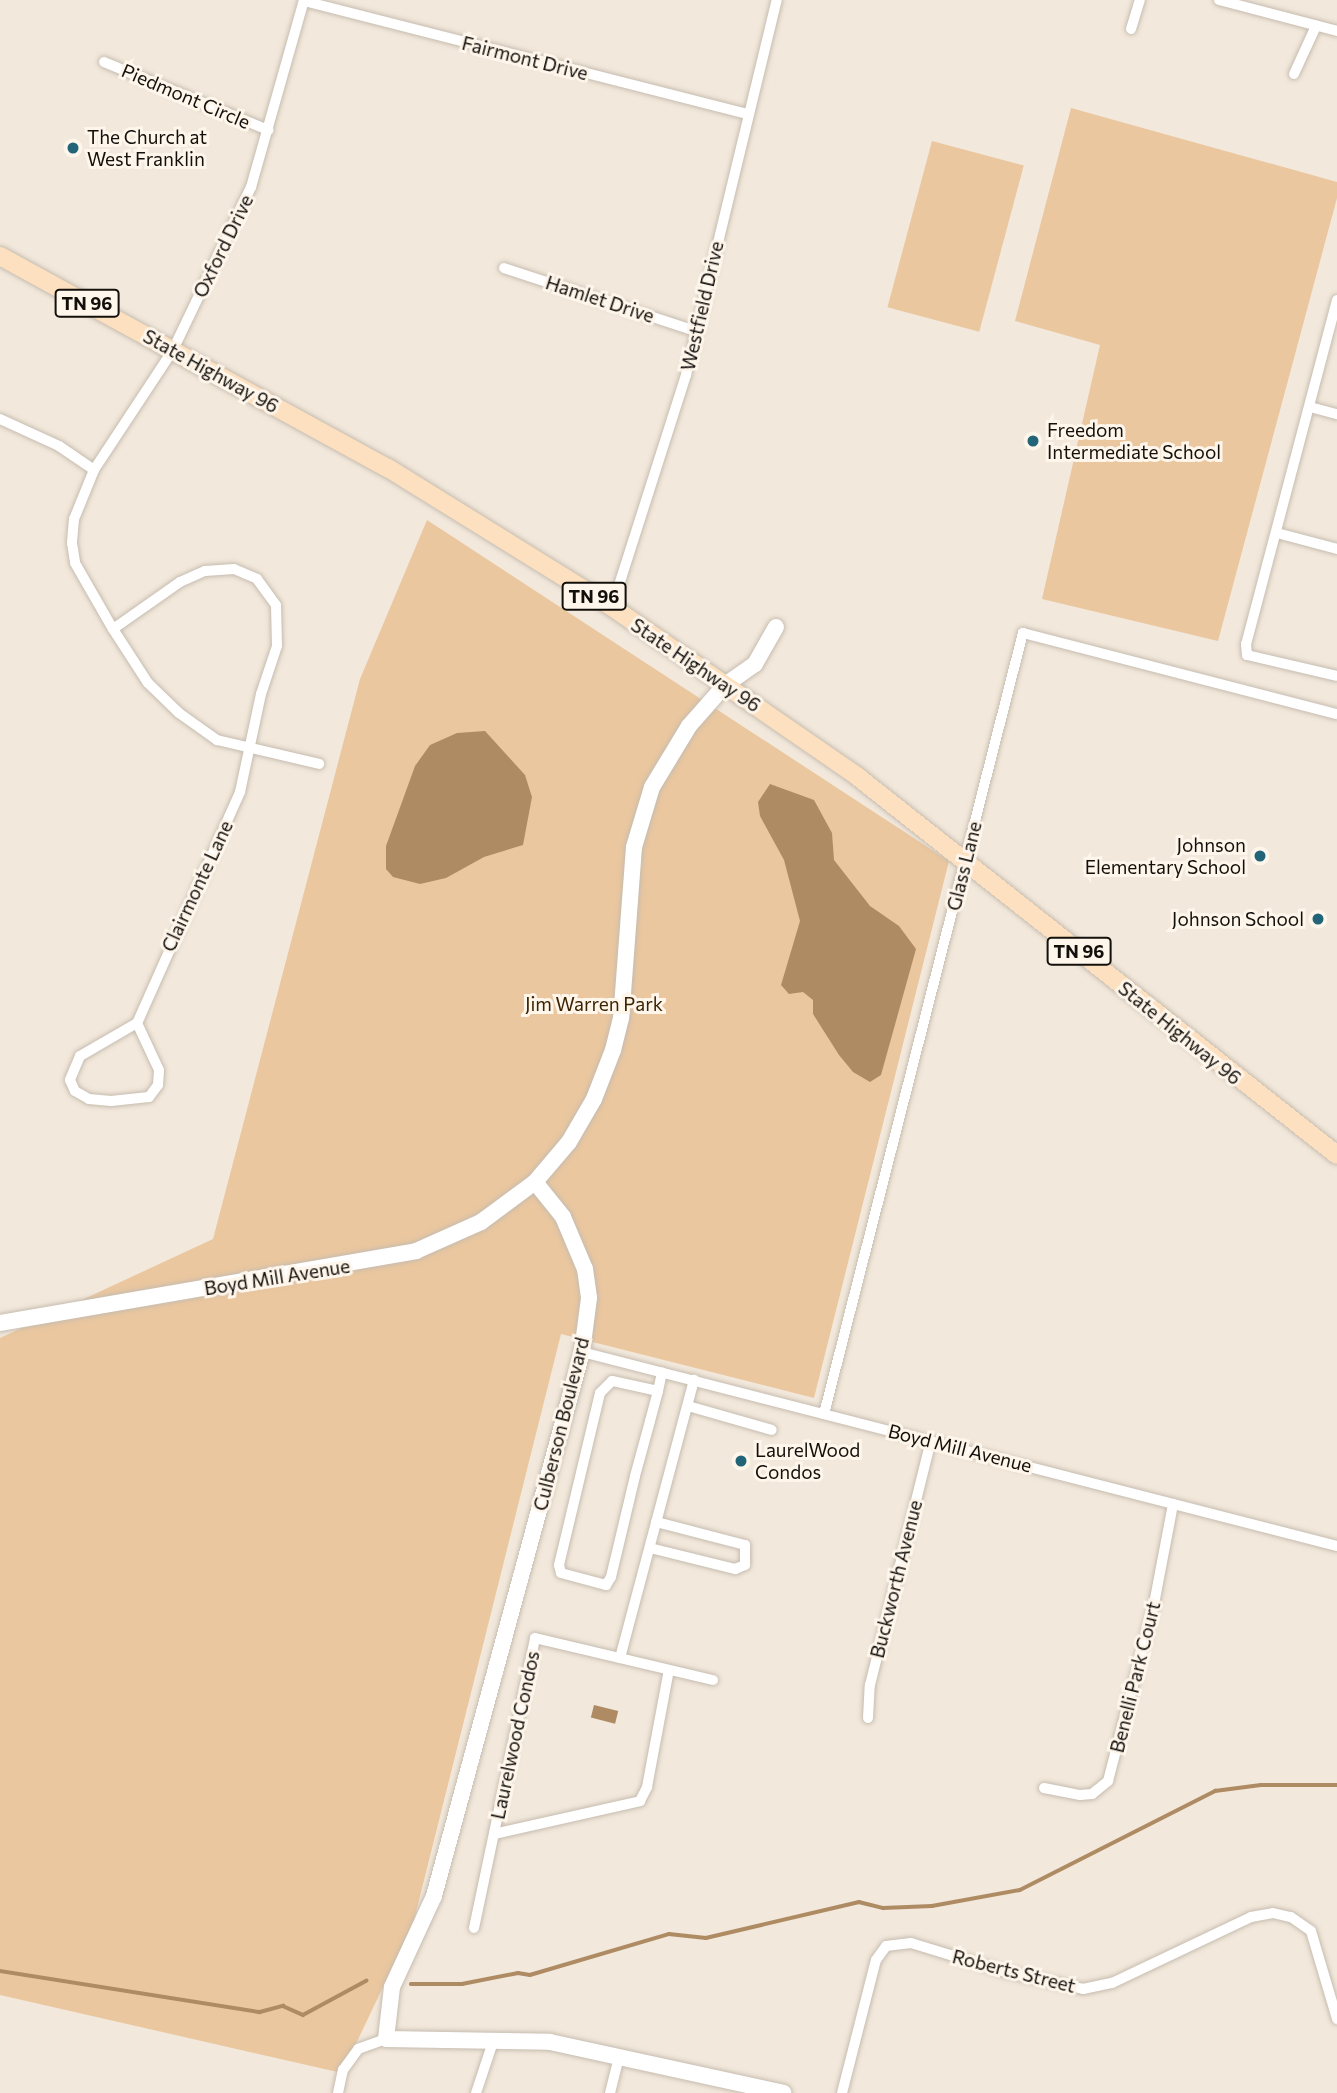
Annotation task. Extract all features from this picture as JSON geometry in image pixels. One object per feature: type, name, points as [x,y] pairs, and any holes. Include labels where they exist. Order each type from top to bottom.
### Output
[{"type":"main road","name":"State Highway 96","points":[[0,256],[388,468],[612,607],[726,684],[966,860],[1337,1155]]},
{"type":"street","name":"Westfield Drive","points":[[612,607],[686,375],[747,114],[777,0]]},
{"type":"street","points":[[1131,29],[1140,0]]},
{"type":"street","points":[[1219,0],[1337,31]]},
{"type":"street","name":"Fairmont Drive","points":[[304,1],[747,114]]},
{"type":"street","name":"Oxford Drive","points":[[304,1],[251,187],[173,350],[94,470],[74,519],[75,564],[148,683],[179,713],[218,740],[319,764]]},
{"type":"street","points":[[1294,74],[1316,26]]},
{"type":"street","name":"Piedmont Circle","points":[[104,62],[268,130]]},
{"type":"street","name":"Hamlet Drive","points":[[504,268],[696,331]]},
{"type":"street","points":[[1337,300],[1246,644],[1247,655],[1337,676]]},
{"type":"street","points":[[1310,407],[1337,414]]},
{"type":"street","points":[[0,419],[59,446],[94,470]]},
{"type":"street","points":[[1277,533],[1337,549]]},
{"type":"street","name":"Clairmonte Lane","points":[[113,629],[180,582],[205,570],[234,569],[257,579],[276,605],[277,646],[240,792],[137,1023]]},
{"type":"street","points":[[535,1182],[569,1142],[594,1099],[613,1050],[624,981],[629,886],[643,810],[689,726],[726,684],[755,664],[776,627]]},
{"type":"street","name":"Glass Lane","points":[[824,1414],[1023,633],[1337,714]]},
{"type":"street","points":[[137,1023],[159,1070],[158,1085],[149,1097],[111,1101],[89,1099],[75,1091],[70,1080],[80,1056],[137,1023]]},
{"type":"street","name":"Boyd Mill Avenue","points":[[0,1323],[416,1251],[481,1222],[535,1182]]},
{"type":"street","name":"Culberson Boulevard","points":[[386,2039],[392,1987],[438,1884],[582,1352],[589,1298],[585,1269],[563,1217],[535,1182]]},
{"type":"street","name":"Boyd Mill Avenue","points":[[582,1352],[1337,1546]]},
{"type":"street","points":[[658,1391],[612,1381],[600,1393],[559,1565],[561,1573],[606,1585],[611,1577],[658,1391],[662,1372]]},
{"type":"street","points":[[620,1658],[694,1381]]},
{"type":"street","points":[[688,1406],[772,1430]]},
{"type":"street","name":"Buckworth Avenue","points":[[868,1718],[870,1685],[931,1441]]},
{"type":"street","name":"Benelli Park Court","points":[[1044,1788],[1092,1794],[1108,1781],[1154,1604],[1173,1504]]},
{"type":"street","points":[[650,1548],[735,1569],[745,1565],[745,1545],[656,1522]]},
{"type":"street","name":"Laurelwood Condos","points":[[474,1928],[535,1638],[713,1680]]},
{"type":"street","name":"Laurelwood Condos","points":[[494,1834],[640,1801],[647,1787],[669,1670]]},
{"type":"street","name":"Roberts Street","points":[[842,2093],[876,1960],[886,1946],[911,1943],[1006,1972],[1083,1989],[1112,1983],[1251,1917],[1273,1913],[1292,1917],[1311,1931],[1337,2019]]},
{"type":"street","points":[[338,2093],[343,2070],[358,2049],[386,2039],[550,2042],[784,2093]]},
{"type":"street","points":[[476,2093],[495,2039]]},
{"type":"street","points":[[610,2093],[619,2056]]},
{"type":"green space","points":[[1071,108],[1337,182],[1337,198],[1218,641],[1042,599],[1100,345],[1015,321]]},
{"type":"green space","points":[[932,141],[1024,166],[979,332],[887,307]]},
{"type":"green space","name":"Jim Warren Park","points":[[427,520],[949,861],[814,1398],[561,1334],[413,1924],[342,2073],[0,1995],[0,1338],[213,1239],[360,679]]},
{"type":"shaded area","points":[[485,731],[525,775],[532,797],[523,845],[484,857],[446,878],[420,884],[393,877],[386,869],[386,846],[415,766],[430,745],[457,733]]},
{"type":"shaded area","points":[[770,784],[814,800],[832,833],[834,860],[870,906],[899,926],[916,949],[881,1075],[870,1082],[853,1072],[839,1055],[813,1014],[813,1000],[803,992],[789,994],[781,985],[800,921],[784,860],[760,816],[758,802]]},
{"type":"shaded area","points":[[594,1705],[618,1711],[615,1724],[591,1718]]},
{"type":"waterway","points":[[411,1984],[462,1984],[518,1973],[530,1975],[669,1934],[706,1938],[859,1902],[883,1908],[932,1906],[1020,1890],[1215,1791],[1261,1785],[1337,1785]]},
{"type":"waterway","points":[[0,1971],[260,2012],[283,2006],[303,2015],[366,1981]]},
{"type":"place","name":"The Church at West Franklin","points":[[73,148]]},
{"type":"place","name":"Freedom Intermediate School","points":[[1033,441]]},
{"type":"place","name":"Johnson Elementary School","points":[[1260,856]]},
{"type":"place","name":"Johnson School","points":[[1318,919]]},
{"type":"place","name":"LaurelWood Condos","points":[[741,1461]]}]
